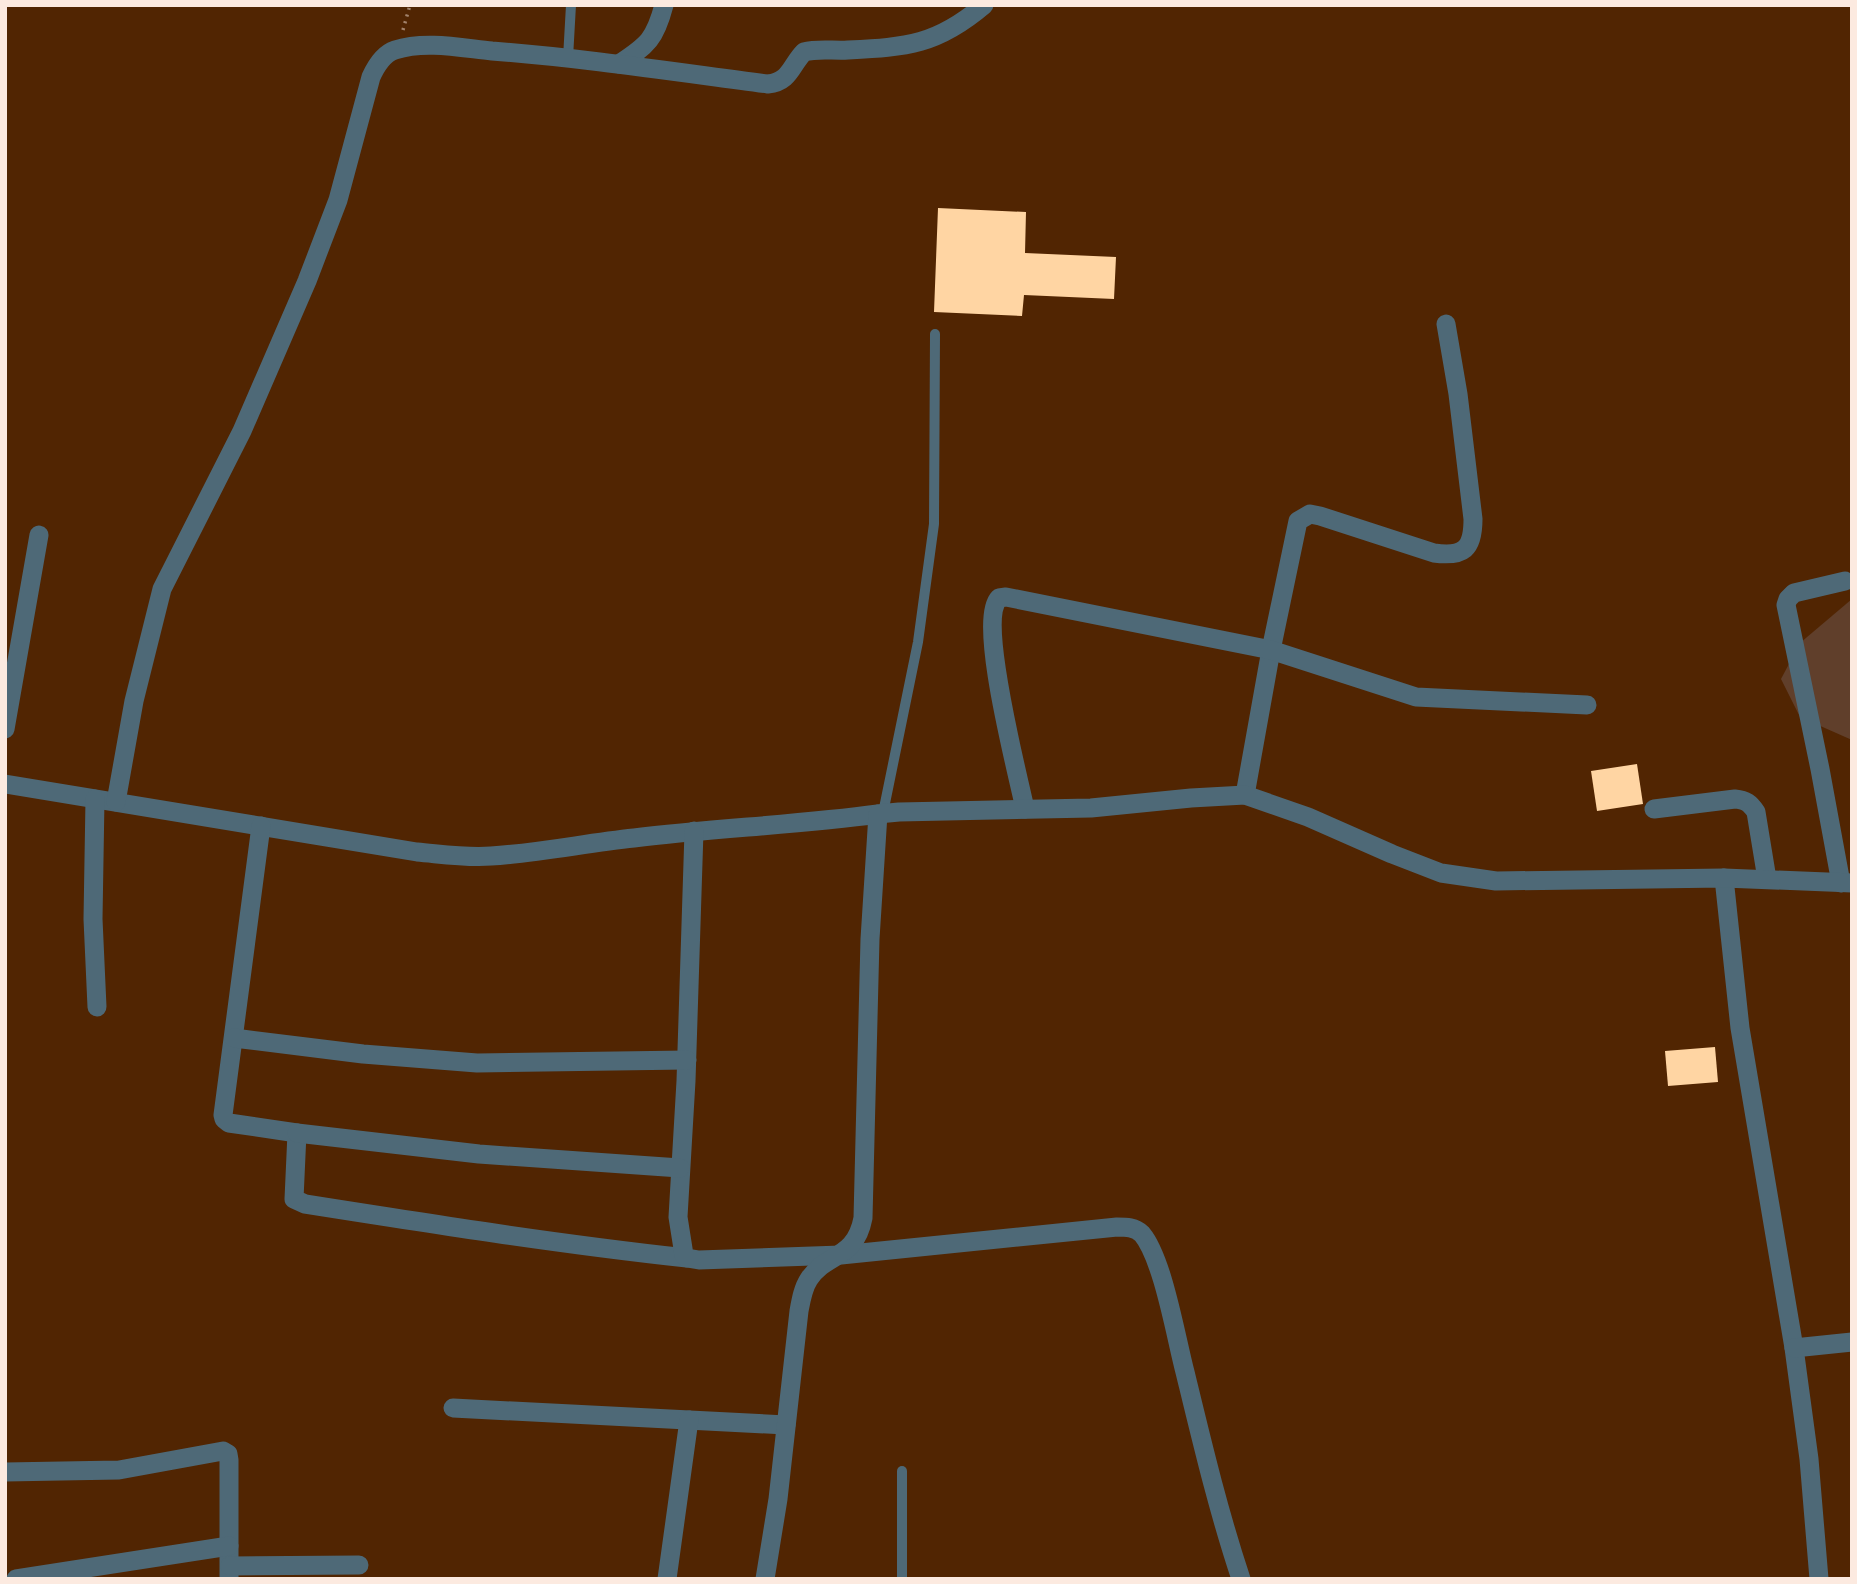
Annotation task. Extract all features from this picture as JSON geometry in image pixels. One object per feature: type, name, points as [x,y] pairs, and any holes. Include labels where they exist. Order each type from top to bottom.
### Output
[{"type":"street","points":[[620,64],[649,42],[659,23],[664,5]]},
{"type":"street","points":[[116,802],[134,701],[162,589],[247,421],[307,281],[338,200],[363,105],[377,64],[394,50],[442,47],[568,58],[768,84],[779,83],[786,79],[797,58],[804,52],[919,43],[942,35],[984,5]]},
{"type":"street","points":[[1245,795],[1298,521],[1310,514],[1320,516],[1434,553],[1449,555],[1461,552],[1470,545],[1473,519],[1458,394],[1446,324]]},
{"type":"street","points":[[5,729],[39,535]]},
{"type":"street","points":[[5,784],[417,852],[464,856],[491,856],[694,831],[818,822],[881,814],[1091,808],[1245,795],[1308,817],[1440,873],[1496,881],[1724,878],[1846,883],[1786,605],[1794,593],[1845,581]]},
{"type":"street","points":[[1026,810],[992,644],[992,614],[994,603],[999,597],[1271,650],[1416,697],[1587,705]]},
{"type":"street","points":[[95,799],[93,919],[97,1007]]},
{"type":"street","points":[[1654,809],[1745,800],[1756,812],[1767,879]]},
{"type":"street","points":[[765,1579],[803,1290],[821,1267],[852,1246],[861,1230],[863,1218],[870,939],[881,814]]},
{"type":"street","points":[[261,826],[224,1119],[229,1123],[297,1133],[480,1154],[680,1168]]},
{"type":"street","points":[[687,1258],[681,1251],[679,1233],[680,1168],[687,1060],[694,831]]},
{"type":"street","points":[[1724,878],[1740,1028],[1810,1459],[1819,1579]]},
{"type":"street","points":[[234,1038],[363,1054],[477,1063],[687,1060]]},
{"type":"street","points":[[297,1133],[293,1192],[294,1199],[298,1202],[567,1244],[687,1258],[841,1255],[1117,1227],[1137,1230],[1151,1251],[1165,1290],[1216,1505],[1241,1579]]},
{"type":"street","points":[[1794,1348],[1852,1342]]},
{"type":"street","points":[[453,1409],[786,1425]]},
{"type":"street","points":[[667,1579],[689,1420]]},
{"type":"street","points":[[5,1472],[119,1470],[223,1451],[228,1454],[229,1460],[230,1572],[359,1566]]},
{"type":"street","points":[[16,1579],[229,1546]]},
{"type":"lane","points":[[568,58],[571,5]]},
{"type":"lane","points":[[881,814],[918,642],[934,524],[935,334]]},
{"type":"lane","points":[[902,1471],[902,1579]]},
{"type":"shaded area","points":[[1852,599],[1852,740],[1800,717],[1781,679],[1800,643]]},
{"type":"building","points":[[938,208],[1026,212],[1025,253],[1116,257],[1114,299],[1024,295],[1022,316],[934,312]]},
{"type":"building","points":[[1637,764],[1643,804],[1597,811],[1591,771]]},
{"type":"building","points":[[1715,1047],[1718,1082],[1668,1086],[1665,1051]]}]
